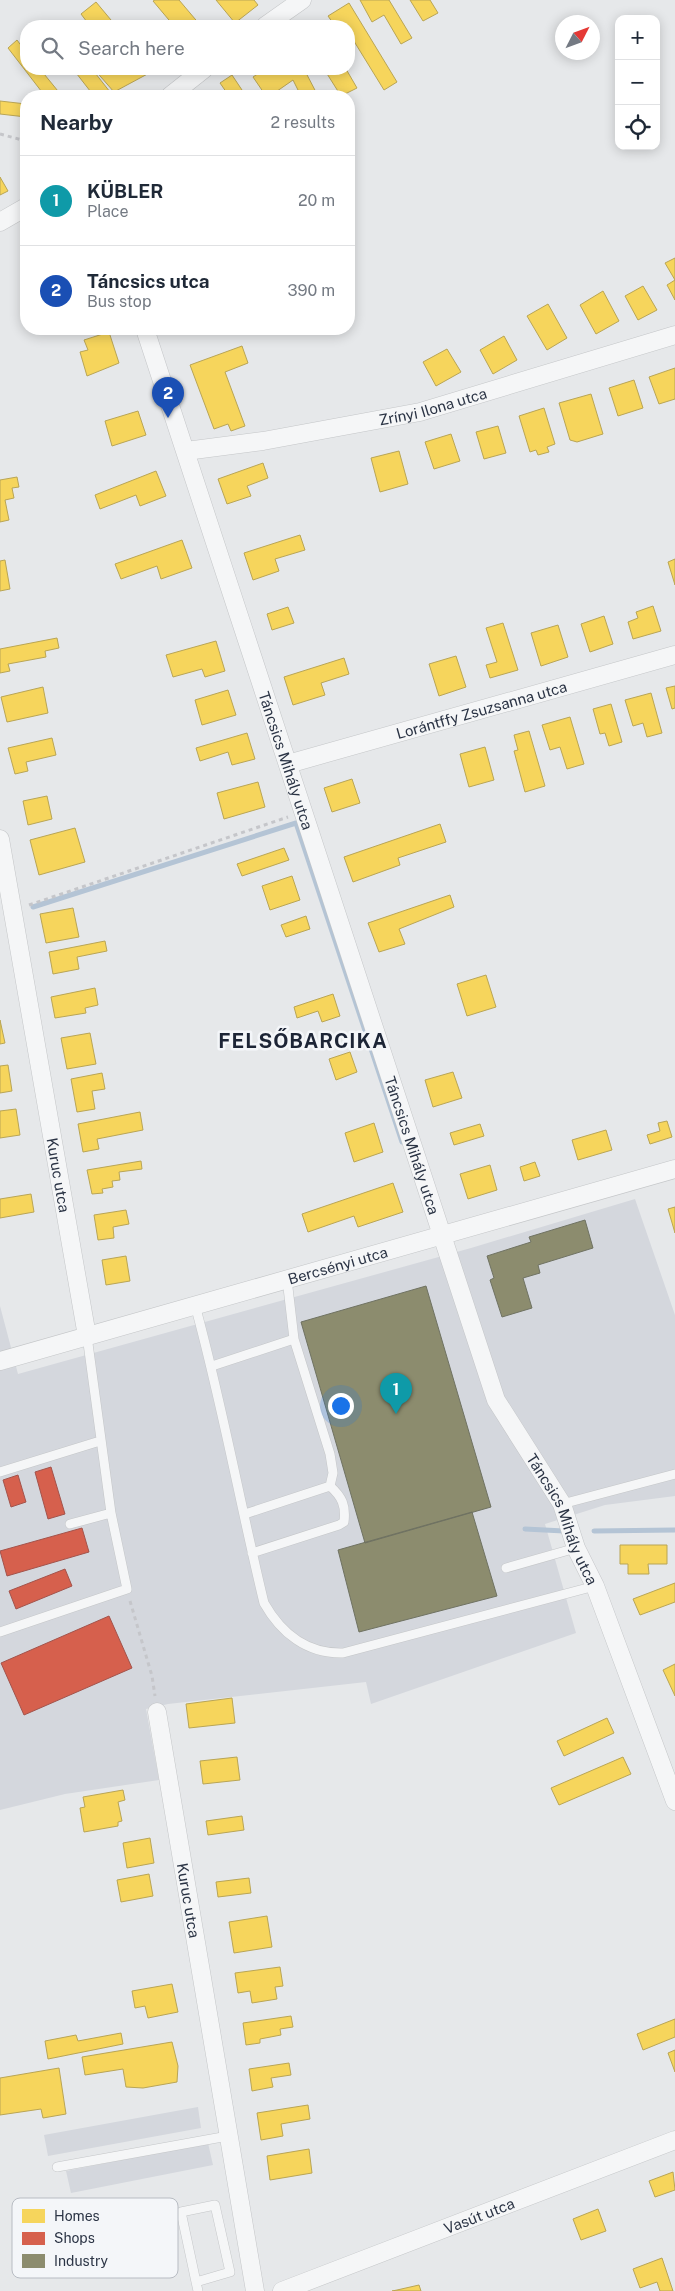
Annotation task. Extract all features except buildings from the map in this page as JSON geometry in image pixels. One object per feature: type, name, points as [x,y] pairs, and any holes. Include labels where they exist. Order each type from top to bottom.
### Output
[{"type":"street","points":[[273,20],[302,0]]},
{"type":"street","points":[[178,90],[196,75]]},
{"type":"street","points":[[0,222],[20,211]]},
{"type":"street","name":"Táncsics Mihály utca","points":[[147,335],[440,1234],[496,1400],[562,1504],[576,1548],[595,1586],[675,1801]]},
{"type":"street","name":"Zrínyi Ilona utca","points":[[186,451],[263,441],[420,412],[675,335]]},
{"type":"street","name":"Lorántffy Zsuzsanna utca","points":[[288,764],[675,655]]},
{"type":"street","name":"Kuruc utca","points":[[0,839],[86,1336]]},
{"type":"street","name":"Bercsényi utca","points":[[0,1361],[440,1234],[675,1169]]},
{"type":"street","name":"Kuruc utca","points":[[157,1712],[255,2291]]},
{"type":"street","name":"Vasút utca","points":[[282,2291],[675,2140]]},
{"type":"lane","points":[[287,1279],[294,1339],[330,1454],[333,1472],[330,1486]]},
{"type":"lane","points":[[195,1306],[212,1366],[225,1436],[245,1514],[264,1602],[273,1618],[304,1645],[325,1654],[343,1653],[595,1586]]},
{"type":"lane","name":"Kuruc utca","points":[[86,1336],[111,1512],[127,1589]]},
{"type":"lane","points":[[212,1366],[294,1339]]},
{"type":"lane","points":[[0,1472],[100,1442]]},
{"type":"lane","points":[[562,1504],[675,1474]]},
{"type":"lane","points":[[245,1514],[330,1486]]},
{"type":"lane","points":[[252,1553],[344,1522],[345,1511],[341,1496],[330,1486]]},
{"type":"lane","points":[[70,1524],[111,1512]]},
{"type":"lane","points":[[506,1568],[576,1548]]},
{"type":"lane","points":[[0,1632],[127,1589]]},
{"type":"lane","points":[[58,2167],[228,2136]]},
{"type":"lane","points":[[215,2204],[230,2272],[197,2286],[181,2212],[215,2204]]},
{"type":"path","points":[[0,134],[20,139]]},
{"type":"path","points":[[11,910],[302,811]]},
{"type":"path","points":[[127,1589],[152,1676],[157,1712]]},
{"type":"shaded area","points":[[635,1199],[675,1315],[675,1496],[605,1505],[545,1524],[576,1633],[371,1704],[366,1682],[168,1704],[146,1709],[159,1780],[65,1794],[0,1810],[0,1306],[18,1374],[471,1248]]},
{"type":"shaded area","points":[[198,2107],[201,2128],[48,2156],[44,2135]]},
{"type":"shaded area","points":[[208,2143],[213,2165],[71,2193],[66,2171]]},
{"type":"waterway","points":[[33,907],[296,823],[402,1142]]},
{"type":"waterway","points":[[525,1529],[564,1531]]},
{"type":"waterway","points":[[594,1531],[675,1530]]},
{"type":"place","name":"Táncsics utca","points":[[168,418]]},
{"type":"place","name":"KÜBLER","points":[[396,1414]]},
{"type":"district","name":"FELSŐBARCIKA","points":[[303,1041]]}]
